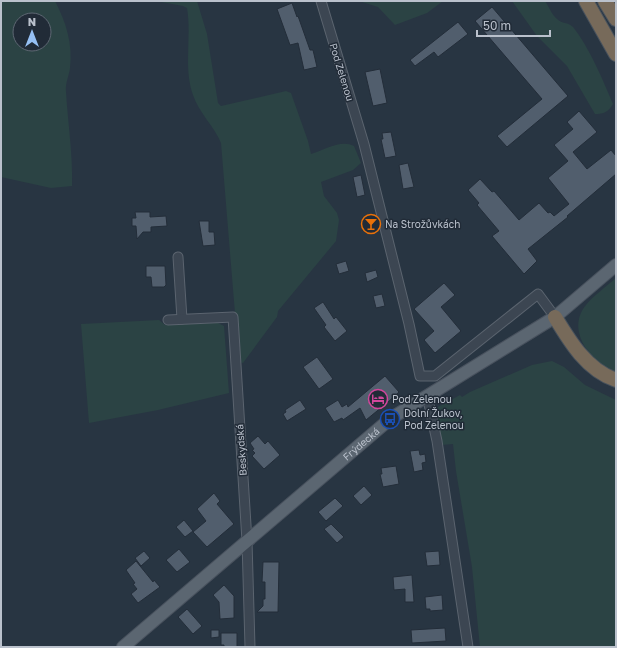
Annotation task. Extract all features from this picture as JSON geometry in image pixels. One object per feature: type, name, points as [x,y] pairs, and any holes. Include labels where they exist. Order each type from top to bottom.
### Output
[{"type":"highway","points":[[586,1],[616,54]]},
{"type":"highway","points":[[606,1],[616,19]]},
{"type":"highway","points":[[609,1],[616,11]]},
{"type":"highway","points":[[600,25],[616,65]]},
{"type":"highway","points":[[555,317],[568,338],[592,367],[616,380]]},
{"type":"main road","name":"Frýdecká","points":[[123,647],[390,419],[555,317],[616,265]]},
{"type":"street","name":"Pod Zelenou","points":[[320,1],[364,144],[409,324],[420,376],[435,376],[538,294],[555,317]]},
{"type":"street","points":[[178,257],[182,319]]},
{"type":"street","name":"Beskydská","points":[[168,320],[233,317],[247,541],[250,647]]},
{"type":"street","points":[[427,395],[437,441],[468,647]]},
{"type":"green space","points":[[1,1],[55,1],[68,33],[71,59],[66,89],[72,186],[51,188],[1,177]]},
{"type":"green space","points":[[156,1],[197,1],[207,34],[218,103],[221,106],[286,91],[291,93],[311,154],[338,144],[349,144],[354,146],[361,163],[353,170],[321,182],[324,196],[337,213],[339,220],[336,241],[278,311],[277,317],[243,363],[239,362],[221,143],[196,102],[190,84],[187,8]]},
{"type":"green space","points":[[359,1],[443,1],[427,13],[395,25],[378,7]]},
{"type":"green space","points":[[512,1],[545,1],[557,19],[573,27],[590,54],[613,104],[607,111],[601,114],[595,114],[567,66],[537,36]]},
{"type":"green space","points":[[616,278],[616,372],[607,368],[590,353],[580,335],[578,325],[580,315],[586,305],[596,294]]},
{"type":"green space","points":[[159,320],[165,325],[218,323],[224,326],[229,393],[158,410],[89,423],[81,324]]},
{"type":"green space","points":[[552,361],[564,367],[585,385],[616,400],[616,647],[480,647],[472,567],[453,444],[442,445],[436,408],[460,395],[462,397],[470,392],[532,365]]},
{"type":"building","points":[[292,3],[310,50],[313,50],[317,67],[304,70],[298,43],[290,45],[277,9]]},
{"type":"building","points":[[492,7],[568,96],[507,147],[497,136],[542,99],[475,21]]},
{"type":"building","points":[[458,22],[468,34],[438,57],[434,52],[415,66],[410,60]]},
{"type":"building","points":[[380,69],[387,103],[373,106],[365,72]]},
{"type":"building","points":[[579,111],[597,132],[573,152],[587,169],[611,150],[616,156],[616,174],[567,216],[568,217],[528,249],[537,261],[524,274],[492,236],[499,231],[477,205],[479,203],[468,190],[480,179],[492,192],[494,191],[519,220],[539,203],[548,213],[550,212],[554,216],[569,204],[548,178],[568,161],[554,145],[573,129],[567,122]]},
{"type":"building","points":[[391,132],[396,156],[385,158],[381,139],[383,139],[382,133]]},
{"type":"building","points":[[408,163],[414,187],[403,189],[399,165]]},
{"type":"building","points":[[361,175],[365,195],[357,197],[353,177]]},
{"type":"building","points":[[135,212],[150,212],[150,217],[166,216],[167,226],[151,227],[151,232],[143,232],[137,239],[136,226],[132,226],[132,218],[136,218]]},
{"type":"building","points":[[375,216],[378,229],[363,231],[362,224],[366,223],[365,219]]},
{"type":"building","points":[[199,221],[209,221],[209,232],[214,232],[215,245],[203,246]]},
{"type":"building","points":[[346,261],[349,271],[339,274],[336,264]]},
{"type":"building","points":[[146,266],[165,266],[166,285],[164,287],[152,287],[151,277],[146,277]]},
{"type":"building","points":[[376,270],[378,277],[367,282],[365,273]]},
{"type":"building","points":[[444,283],[455,295],[441,307],[461,331],[435,353],[424,340],[434,331],[414,309]]},
{"type":"building","points":[[382,294],[385,306],[376,308],[373,296]]},
{"type":"building","points":[[323,302],[334,319],[336,317],[347,331],[335,341],[324,327],[326,325],[314,308]]},
{"type":"building","points":[[317,357],[333,379],[319,389],[303,367]]},
{"type":"building","points":[[385,376],[399,392],[388,402],[366,420],[360,408],[343,420],[342,418],[334,422],[325,408],[338,400],[342,407],[347,404],[348,407]]},
{"type":"building","points":[[300,400],[306,409],[287,421],[283,414],[286,412],[285,410]]},
{"type":"building","points":[[258,436],[265,444],[268,441],[280,455],[264,469],[252,456],[255,453],[252,450],[254,449],[250,443]]},
{"type":"building","points":[[419,450],[420,455],[425,454],[426,462],[422,463],[423,470],[414,472],[410,451]]},
{"type":"building","points":[[396,466],[399,484],[383,487],[380,474],[382,474],[381,468]]},
{"type":"building","points":[[364,486],[372,495],[361,505],[353,496]]},
{"type":"building","points":[[214,493],[220,501],[217,504],[234,524],[207,547],[193,532],[206,521],[197,509]]},
{"type":"building","points":[[335,498],[343,506],[326,521],[318,512]]},
{"type":"building","points":[[184,520],[193,531],[185,537],[176,527]]},
{"type":"building","points":[[331,524],[344,537],[337,543],[324,529]]},
{"type":"building","points":[[179,549],[190,562],[177,572],[166,560]]},
{"type":"building","points":[[144,551],[150,558],[141,566],[135,558]]},
{"type":"building","points":[[439,551],[440,565],[427,566],[425,552]]},
{"type":"building","points":[[136,561],[153,582],[154,580],[160,587],[138,603],[131,594],[137,589],[133,584],[135,583],[126,570]]},
{"type":"building","points":[[263,562],[279,562],[278,612],[257,612],[263,606],[263,599],[265,599],[265,582],[262,582]]},
{"type":"building","points":[[412,575],[414,602],[405,602],[405,589],[394,590],[393,577]]},
{"type":"building","points":[[224,585],[234,596],[234,618],[220,619],[219,602],[213,595]]},
{"type":"building","points":[[442,595],[443,610],[430,611],[430,609],[426,609],[425,597]]},
{"type":"building","points":[[187,609],[202,626],[193,634],[178,617]]},
{"type":"building","points":[[445,628],[446,641],[412,643],[411,630]]},
{"type":"building","points":[[211,630],[219,630],[219,637],[211,638]]},
{"type":"building","points":[[221,633],[237,633],[237,647],[224,647],[224,645],[221,645]]},
{"type":"place","name":"Na Strožůvkách","points":[[371,224]]},
{"type":"place","name":"Pod Zelenou","points":[[378,399]]},
{"type":"place","name":"Dolní Žukov, Pod Zelenou","points":[[390,419]]}]
